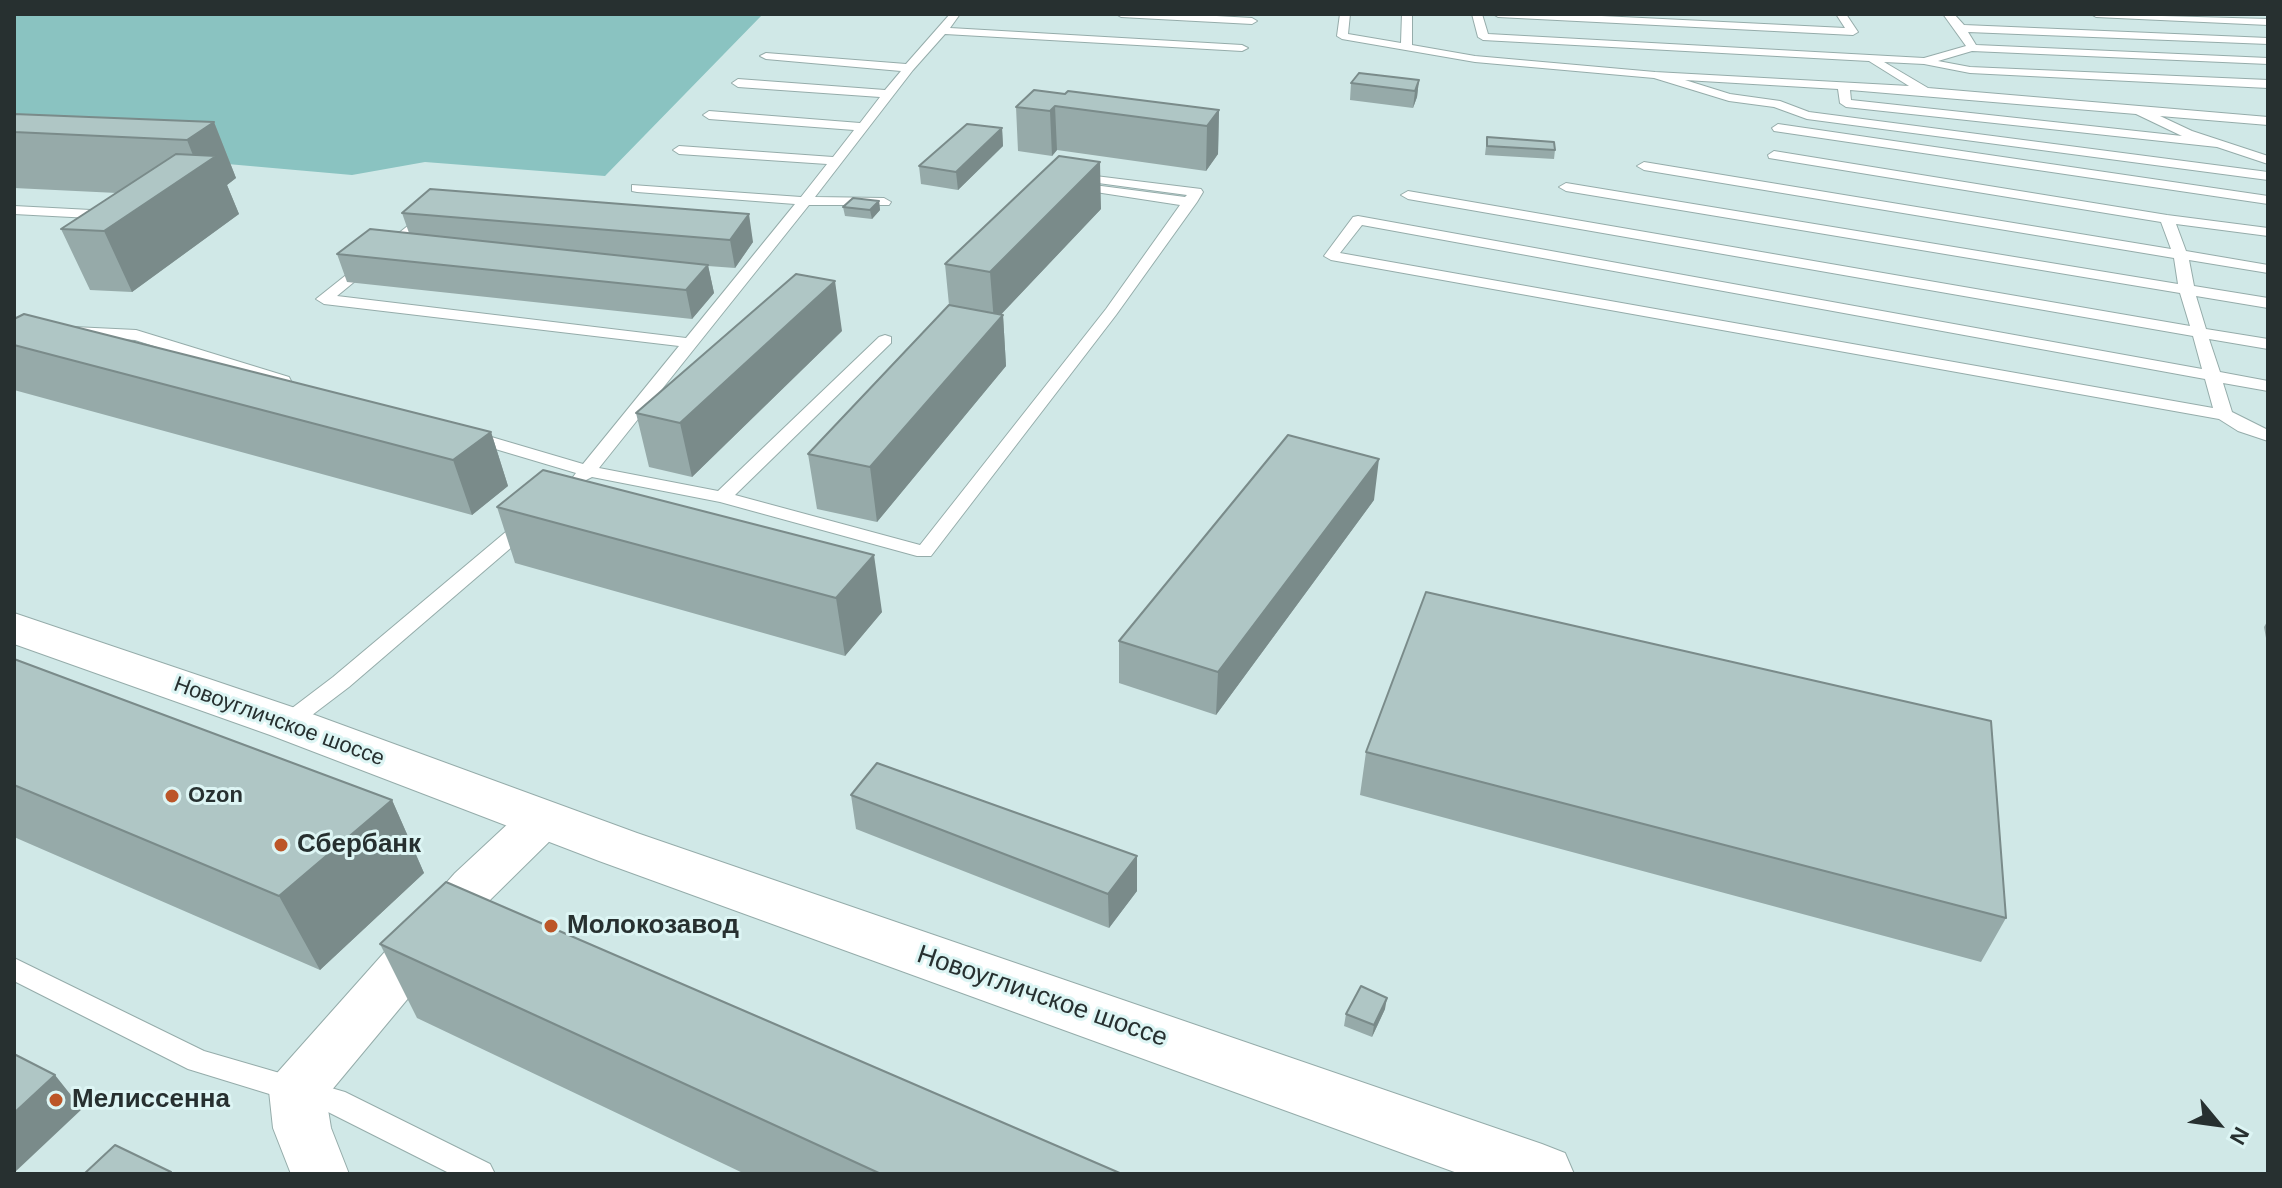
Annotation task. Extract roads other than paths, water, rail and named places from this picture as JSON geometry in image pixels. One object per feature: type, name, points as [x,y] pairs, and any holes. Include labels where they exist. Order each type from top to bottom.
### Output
[{"type":"main road","name":"Новоугличское шоссе","points":[[14,628],[287,723],[1468,1160],[1542,1174]]},
{"type":"street","points":[[320,1174],[302,1128],[297,1091],[472,887],[543,819]]},
{"type":"lane","points":[[565,491],[589,471],[691,343],[728,287],[771,233],[805,201],[955,14]]},
{"type":"lane","points":[[1121,14],[1252,21]]},
{"type":"lane","points":[[1345,14],[1342,36],[1475,59],[1655,75],[1925,91],[2268,121]]},
{"type":"lane","points":[[1406,46],[1407,14]]},
{"type":"lane","points":[[1477,14],[1483,37],[1868,57],[1924,61],[1970,70],[2268,84]]},
{"type":"lane","points":[[1498,14],[1853,32]]},
{"type":"lane","points":[[1841,14],[1868,57],[1925,91]]},
{"type":"lane","points":[[1948,14],[1961,28],[1972,48]]},
{"type":"lane","points":[[2096,14],[2268,22]]},
{"type":"lane","points":[[1961,28],[2268,41]]},
{"type":"lane","points":[[942,31],[1242,48]]},
{"type":"lane","points":[[1924,61],[1972,48],[2268,61]]},
{"type":"lane","points":[[766,56],[909,68]]},
{"type":"lane","points":[[1655,75],[1729,97],[1776,104],[1807,115],[2268,176]]},
{"type":"lane","points":[[738,83],[888,94]]},
{"type":"lane","points":[[1843,86],[1846,103],[2220,144]]},
{"type":"lane","points":[[2139,111],[2220,144],[2268,157]]},
{"type":"lane","points":[[709,115],[863,127]]},
{"type":"lane","points":[[1778,128],[2268,200]]},
{"type":"lane","points":[[679,150],[836,161]]},
{"type":"lane","points":[[1774,155],[2167,219],[2268,232]]},
{"type":"lane","points":[[1644,166],[2268,269]]},
{"type":"lane","points":[[451,431],[589,471],[722,497],[924,552],[1111,312],[1196,192],[1062,178]]},
{"type":"lane","points":[[1566,187],[2268,303]]},
{"type":"lane","points":[[637,188],[805,201],[884,202]]},
{"type":"lane","points":[[1408,195],[2268,344]]},
{"type":"lane","points":[[451,209],[435,208],[393,250],[324,299],[691,343]]},
{"type":"lane","points":[[14,210],[120,216]]},
{"type":"lane","points":[[2167,219],[2181,256],[2187,290],[2215,375],[2224,415]]},
{"type":"lane","points":[[2268,386],[1358,220],[1331,256],[2224,415],[2268,436]]},
{"type":"lane","points":[[60,331],[136,335],[299,386]]},
{"type":"lane","points":[[722,497],[885,340]]},
{"type":"lane","points":[[287,723],[341,682],[541,511]]},
{"type":"lane","points":[[14,969],[198,1061],[335,1101],[480,1174]]},
{"type":"place","name":"Ozon","points":[[172,796]]},
{"type":"place","name":"Сбербанк","points":[[281,845]]},
{"type":"place","name":"Молокозавод","points":[[551,926]]},
{"type":"place","name":"Мелиссенна","points":[[56,1100]]}]
